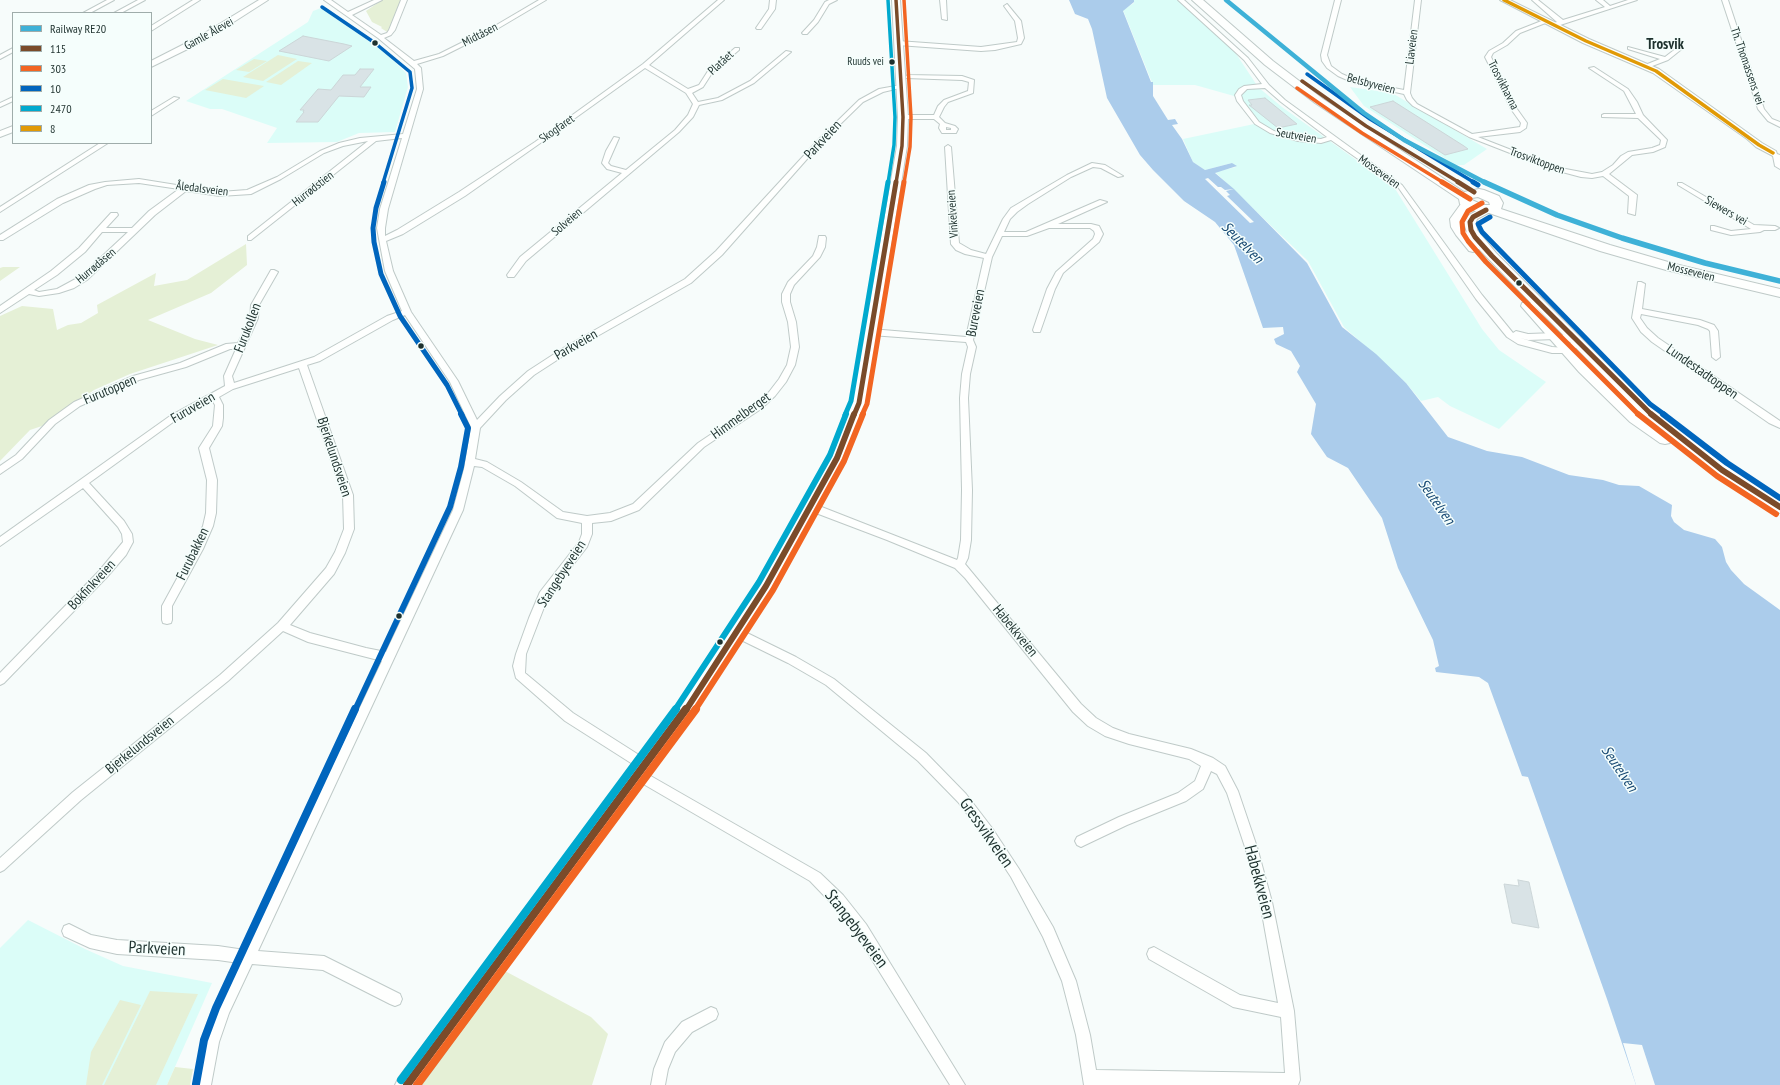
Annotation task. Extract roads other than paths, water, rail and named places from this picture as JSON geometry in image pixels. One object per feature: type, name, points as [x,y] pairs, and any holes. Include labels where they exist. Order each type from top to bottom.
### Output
[{"type":"highway","name":"Mosseveien","points":[[1197,0],[1264,59],[1314,98],[1364,132],[1469,197]]},
{"type":"highway","points":[[1206,0],[1273,58],[1323,97],[1469,197],[1487,195],[1494,199],[1491,207]]},
{"type":"highway","name":"Mosseveien","points":[[1491,207],[1522,215],[1608,244],[1780,289]]},
{"type":"highway","name":"Mosseveien","points":[[1491,207],[1605,248],[1671,267],[1780,293]]},
{"type":"main road","points":[[407,1085],[647,773],[766,586],[812,507],[837,458],[859,403],[899,162],[904,82],[898,43],[896,0]]},
{"type":"main road","points":[[1469,197],[1456,219],[1457,227],[1462,235],[1555,336],[1572,346]]},
{"type":"main road","points":[[1491,207],[1473,217],[1470,222],[1471,230],[1475,237],[1572,346],[1665,427],[1722,470],[1780,507]]},
{"type":"street","points":[[88,12],[111,0]]},
{"type":"street","points":[[119,12],[142,0]]},
{"type":"street","points":[[152,28],[197,0]]},
{"type":"street","name":"Gamle Ålevei","points":[[152,64],[201,39],[264,0]]},
{"type":"street","points":[[204,1085],[212,1042],[223,1011],[247,957],[458,510],[470,462],[476,427],[454,380],[407,312],[389,271],[382,240],[381,228],[384,209],[420,88],[420,73],[415,64],[380,37],[327,0]]},
{"type":"street","points":[[348,14],[378,0]]},
{"type":"street","points":[[380,37],[389,34],[392,30],[404,0]]},
{"type":"street","name":"Midtåsen","points":[[415,64],[441,55],[526,11],[543,0]]},
{"type":"street","name":"Skogfaret","points":[[382,240],[400,232],[462,194],[645,65],[721,0]]},
{"type":"street","points":[[759,28],[772,9],[772,0]]},
{"type":"street","points":[[804,33],[816,21],[827,3],[834,0]]},
{"type":"street","points":[[943,0],[945,18]]},
{"type":"street","name":"Mosseveien","points":[[1181,0],[1246,59],[1260,75],[1267,86],[1283,101],[1400,186],[1479,297],[1510,335],[1521,342],[1552,350],[1572,346]]},
{"type":"street","name":"Belsbyveien","points":[[1338,0],[1324,55],[1329,67],[1340,75],[1356,82],[1407,93],[1409,99],[1415,105],[1471,136]]},
{"type":"street","name":"Liaveien","points":[[1407,93],[1418,0]]},
{"type":"street","points":[[1504,0],[1554,23],[1586,41],[1647,66],[1670,80],[1759,145],[1778,156]]},
{"type":"street","points":[[1535,0],[1554,23]]},
{"type":"street","points":[[1599,0],[1610,8]]},
{"type":"street","points":[[1554,23],[1634,0]]},
{"type":"street","name":"Th. Thomassens vei","points":[[1725,0],[1761,109],[1770,120],[1780,125]]},
{"type":"street","points":[[898,43],[981,49],[1019,43],[1021,38],[1018,21],[1007,6]]},
{"type":"street","name":"Trosvikhavna","points":[[1471,136],[1520,130],[1523,128],[1524,123],[1514,109],[1488,57],[1491,52],[1505,44],[1518,32],[1554,23]]},
{"type":"street","points":[[1630,48],[1666,59]]},
{"type":"street","points":[[1647,66],[1666,59],[1680,48]]},
{"type":"street","name":"Platået","points":[[688,92],[701,86],[710,72],[737,49]]},
{"type":"street","points":[[0,57],[12,51]]},
{"type":"street","points":[[645,65],[688,92],[696,104],[720,99],[752,82],[788,52]]},
{"type":"street","points":[[1592,68],[1626,90],[1634,102],[1640,116],[1664,140],[1663,146],[1653,150],[1630,153],[1623,157],[1615,166],[1604,174],[1633,195],[1632,213]]},
{"type":"street","name":"Parkveien","points":[[476,427],[503,398],[531,373],[568,349],[688,281],[719,253],[821,140],[860,101],[881,90],[904,82],[962,78],[972,82],[971,92],[946,101],[941,106],[936,117]]},
{"type":"street","name":"Seutveien","points":[[1267,86],[1246,87],[1241,90],[1238,95],[1240,101],[1257,123],[1272,132],[1294,138],[1317,141],[1332,138]]},
{"type":"street","points":[[152,113],[176,98]]},
{"type":"street","points":[[0,105],[12,99]]},
{"type":"street","name":"Solveien","points":[[511,275],[522,260],[687,121],[694,112],[696,104]]},
{"type":"street","points":[[1604,116],[1640,116]]},
{"type":"street","points":[[903,117],[936,117],[944,124]]},
{"type":"street","points":[[0,134],[12,128]]},
{"type":"street","name":"Åledalsveien","points":[[0,238],[60,200],[92,187],[107,183],[139,181],[220,194],[248,192],[279,178],[332,147],[349,142],[406,136]]},
{"type":"street","name":"Trosviktoppen","points":[[1471,136],[1553,168],[1581,175],[1604,174]]},
{"type":"street","points":[[616,138],[608,154],[606,166],[626,172]]},
{"type":"street","name":"Hurrødstien","points":[[251,238],[374,139]]},
{"type":"street","points":[[0,210],[103,144]]},
{"type":"street","name":"Vinkelveien","points":[[948,147],[955,244],[959,248],[968,252],[988,257]]},
{"type":"street","name":"Bureveien","points":[[959,566],[964,558],[966,540],[967,490],[964,398],[966,374],[972,347],[969,340],[988,257],[1007,218],[1014,210],[1076,173],[1096,165],[1103,166],[1120,176]]},
{"type":"street","name":"Siewers vei","points":[[1680,184],[1753,227],[1778,228]]},
{"type":"street","name":"Hurrødåsen","points":[[28,291],[39,294],[48,294],[71,286],[98,266],[162,204],[185,188]]},
{"type":"street","points":[[1000,234],[1027,234],[1103,202]]},
{"type":"street","name":"Hurrødåsen","points":[[0,310],[54,273],[82,250],[114,215]]},
{"type":"street","points":[[1037,330],[1051,289],[1060,272],[1096,240],[1099,234],[1096,228],[1091,226],[1048,226]]},
{"type":"street","points":[[0,228],[11,231]]},
{"type":"street","name":"Siewers vei","points":[[1714,228],[1739,234],[1778,228]]},
{"type":"street","name":"Hurrødåsen","points":[[101,230],[135,230]]},
{"type":"street","name":"Himmelberget","points":[[587,520],[611,517],[636,507],[701,445],[758,407],[772,394],[783,380],[791,365],[795,347],[793,328],[786,302],[786,294],[791,284],[816,257],[821,247],[822,238]]},
{"type":"street","name":"Furukollen","points":[[230,387],[228,376],[254,318],[255,306],[274,272]]},
{"type":"street","name":"Lundestadtoppen","points":[[1641,284],[1636,318],[1644,330],[1655,340],[1780,425]]},
{"type":"street","name":"Lundestadtoppen","points":[[1638,311],[1711,326],[1714,331],[1716,357]]},
{"type":"street","name":"Furuveien","points":[[0,542],[173,418],[230,387],[317,359],[390,318],[407,312]]},
{"type":"street","points":[[1505,329],[1528,337],[1555,336]]},
{"type":"street","points":[[871,332],[969,340]]},
{"type":"street","name":"Furutoppen","points":[[0,471],[19,457],[29,442],[64,413],[91,397],[136,378],[183,365],[229,346],[241,346]]},
{"type":"street","name":"Bjerkelundsveien","points":[[0,866],[77,796],[224,678],[282,626],[330,571],[343,546],[349,529],[348,496],[302,364]]},
{"type":"street","name":"Furubakken","points":[[166,620],[167,606],[198,549],[208,526],[211,513],[212,480],[204,448],[217,426],[219,418],[219,405],[214,395]]},
{"type":"street","name":"Stangebyeveien","points":[[470,462],[484,464],[518,484],[560,515],[587,520],[587,534],[583,544],[560,572],[544,595],[534,618],[518,666],[520,675],[570,717],[647,773],[815,877],[838,900],[860,929],[958,1085]]},
{"type":"street","name":"Bokfinkveien","points":[[0,680],[103,574],[122,552],[128,542],[127,534],[121,524],[91,489],[83,483]]},
{"type":"street","name":"Habekkveien","points":[[812,507],[891,537],[959,566],[969,574],[1077,708],[1092,722],[1109,732],[1122,737],[1191,754],[1210,762],[1221,770],[1232,791],[1251,847],[1266,902],[1287,1011],[1292,1083]]},
{"type":"street","points":[[282,626],[308,637],[366,653],[388,657]]},
{"type":"street","name":"Gressvikveien","points":[[737,633],[792,660],[830,682],[922,757],[962,798],[992,838],[1048,932],[1069,981],[1083,1035],[1090,1081]]},
{"type":"street","points":[[1081,841],[1123,821],[1182,797],[1199,785],[1210,762]]},
{"type":"street","name":"Parkveien","points":[[68,931],[90,941],[116,947],[218,953],[247,957],[324,963],[395,1000]]},
{"type":"street","points":[[1154,954],[1238,1002],[1287,1011]]},
{"type":"street","points":[[658,1085],[661,1069],[670,1047],[688,1027],[710,1014]]},
{"type":"street","points":[[1090,1081],[1292,1083]]},
{"type":"water","name":"Seutelven","points":[[1069,0],[1134,0],[1134,2],[1123,11],[1151,82],[1153,82],[1153,96],[1168,120],[1175,119],[1178,124],[1172,125],[1182,139],[1193,162],[1205,170],[1232,163],[1237,166],[1215,173],[1234,189],[1307,263],[1342,327],[1376,354],[1406,383],[1448,437],[1487,451],[1522,457],[1569,475],[1603,480],[1619,485],[1639,486],[1672,505],[1671,516],[1674,522],[1684,530],[1715,539],[1722,547],[1726,562],[1731,570],[1744,584],[1780,610],[1780,1085],[1636,1085],[1528,777],[1522,776],[1488,683],[1479,677],[1436,672],[1435,668],[1439,666],[1433,640],[1398,568],[1382,518],[1348,468],[1327,457],[1311,434],[1316,404],[1297,372],[1300,366],[1291,351],[1276,344],[1274,339],[1284,334],[1283,327],[1263,328],[1234,245],[1215,222],[1184,201],[1140,155],[1107,98],[1092,29],[1088,19],[1075,14]]},
{"type":"rail line","name":"RE20","points":[[1226,0],[1364,113],[1404,140],[1470,176],[1557,215],[1622,238],[1705,263],[1780,281]]},
{"type":"place","name":"Ruuds vei","points":[[892,62]]},
{"type":"district","name":"Trosvik","points":[[1665,45]]}]
